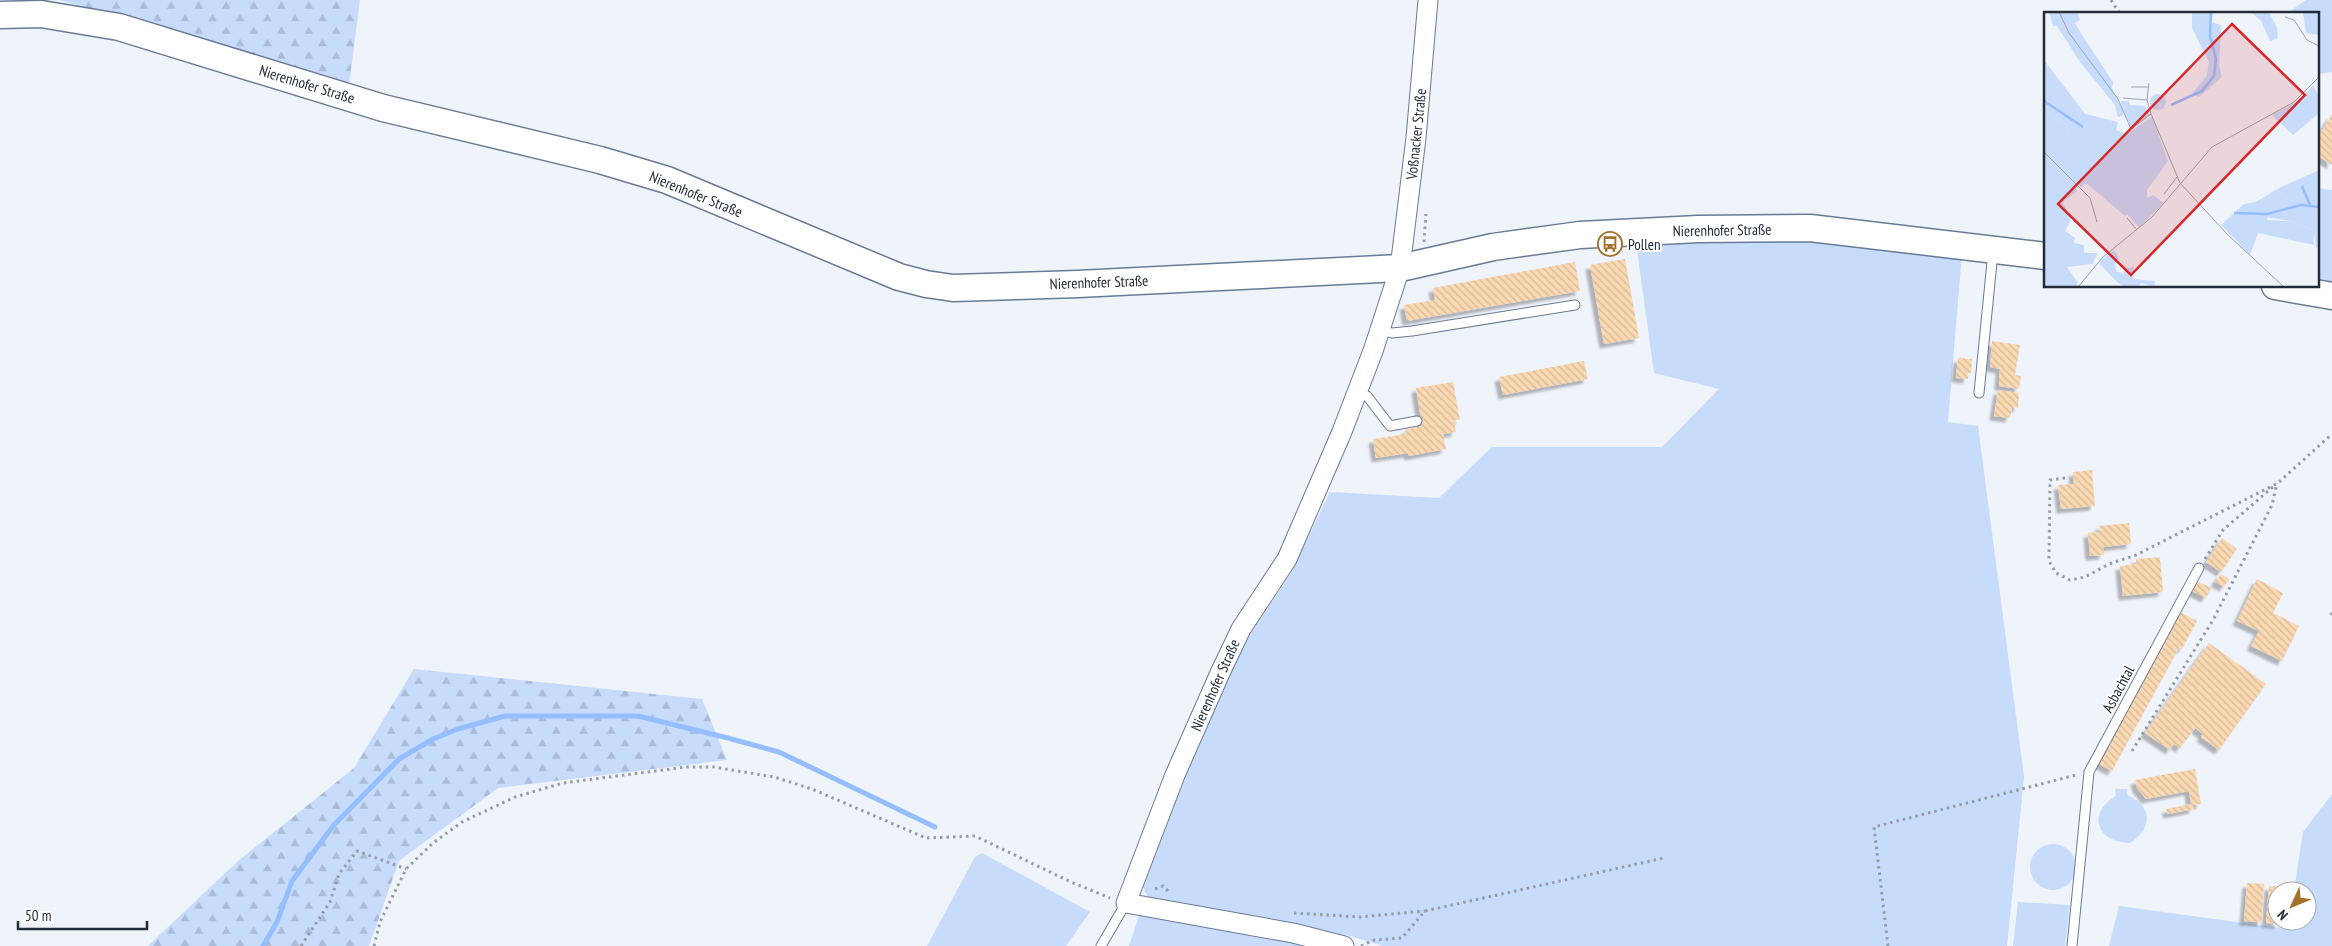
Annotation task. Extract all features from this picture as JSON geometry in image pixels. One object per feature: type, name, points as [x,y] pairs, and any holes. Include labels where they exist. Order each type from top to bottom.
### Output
[{"type":"street","name":"Voßnacker Straße","points":[[1400,268],[1416,138],[1428,0]]},
{"type":"street","name":"Nierenhofer Straße","points":[[0,15],[41,14],[119,27],[383,108],[600,160],[667,180],[899,277],[952,288],[1400,268],[1493,247],[1580,235],[1698,229],[1810,228],[2044,256]]},
{"type":"street","name":"Nierenhofer Straße","points":[[1127,900],[1175,775],[1220,672],[1241,629],[1287,559],[1357,393],[1400,268]]},
{"type":"street","points":[[2286,288],[2332,296]]},
{"type":"street","points":[[1127,900],[1293,933],[1344,946]]},
{"type":"lane","points":[[1979,393],[1994,249]]},
{"type":"lane","points":[[1380,330],[1392,333],[1412,331],[1575,305]]},
{"type":"lane","points":[[1357,393],[1367,396],[1390,426],[1417,422]]},
{"type":"lane","name":"Asbachtal","points":[[2072,946],[2088,772],[2199,568]]},
{"type":"lane","points":[[1101,946],[1127,900]]},
{"type":"path","points":[[2111,0],[2119,12]]},
{"type":"path","points":[[2199,568],[2223,530],[2332,434]]},
{"type":"path","points":[[2066,478],[2050,480],[2048,544],[2049,561],[2056,573],[2070,580],[2085,577],[2109,564],[2136,555],[2278,483]]},
{"type":"path","points":[[2132,751],[2213,620],[2272,505],[2278,483]]},
{"type":"path","points":[[374,946],[380,922],[406,869],[432,843],[462,822],[515,797],[563,783],[686,767],[704,767],[774,777],[812,789],[926,838],[975,836],[1109,898],[1127,900],[1163,886],[1171,894]]},
{"type":"path","points":[[1888,946],[1874,827],[2088,772]]},
{"type":"path","points":[[301,946],[330,902],[339,874],[357,851],[406,869]]},
{"type":"path","points":[[1288,912],[1360,917],[1425,911],[1664,858]]},
{"type":"path","points":[[1361,946],[1374,940],[1402,938],[1425,911]]},
{"type":"green space","points":[[59,0],[360,0],[349,85],[200,39]]},
{"type":"green space","points":[[2306,0],[2332,0],[2332,72],[2320,74],[2320,12],[2289,12]]},
{"type":"green space","points":[[2320,188],[2332,190],[2332,286],[2320,284]]},
{"type":"green space","points":[[1809,235],[1962,253],[1948,422],[1978,426],[2024,777],[2007,946],[1383,946],[1347,935],[1244,920],[1150,902],[1141,882],[1215,697],[1247,640],[1291,573],[1330,492],[1439,498],[1492,447],[1662,447],[1719,389],[1654,373],[1636,242]]},
{"type":"green space","points":[[414,669],[702,699],[727,760],[498,788],[399,861],[369,946],[148,946],[238,861],[354,768]]},
{"type":"green space","points":[[2115,789],[2127,789],[2127,795],[2142,805],[2147,817],[2143,831],[2130,843],[2119,842],[2110,838],[2103,833],[2099,826],[2101,811],[2116,796]]},
{"type":"green space","points":[[2332,794],[2332,946],[2109,946],[2119,906],[2267,926],[2267,931],[2317,931],[2317,881],[2296,881],[2303,832]]},
{"type":"green space","points":[[2048,844],[2058,844],[2072,854],[2076,867],[2072,880],[2066,886],[2058,890],[2048,890],[2034,880],[2030,872],[2030,862],[2040,848]]},
{"type":"green space","points":[[982,853],[1090,912],[1066,946],[927,946],[975,857]]},
{"type":"green space","points":[[2018,902],[2070,905],[2065,946],[2013,946]]},
{"type":"green space","points":[[1140,913],[1315,946],[1129,946]]},
{"type":"building","points":[[2332,114],[2332,165],[2320,157],[2320,134]]},
{"type":"building","points":[[1625,259],[1639,338],[1604,344],[1590,265]]},
{"type":"building","points":[[1575,262],[1580,291],[1407,321],[1404,305],[1435,300],[1433,288]]},
{"type":"building","points":[[1992,341],[2020,345],[2015,375],[2021,376],[2019,389],[1999,386],[2000,369],[1990,367]]},
{"type":"building","points":[[1958,358],[1972,359],[1971,373],[1968,373],[1968,379],[1956,378]]},
{"type":"building","points":[[1584,361],[1588,379],[1503,395],[1499,377]]},
{"type":"building","points":[[1453,382],[1460,420],[1454,420],[1456,432],[1443,434],[1446,449],[1409,456],[1408,453],[1376,458],[1373,439],[1406,434],[1405,430],[1422,426],[1416,388]]},
{"type":"building","points":[[1998,390],[2019,393],[2018,408],[2012,407],[2010,418],[1994,416]]},
{"type":"building","points":[[2092,470],[2095,506],[2061,509],[2058,485],[2074,484],[2073,472]]},
{"type":"building","points":[[2129,523],[2131,544],[2103,547],[2104,555],[2090,556],[2088,533],[2100,532],[2099,526]]},
{"type":"building","points":[[2222,538],[2237,549],[2221,572],[2206,562]]},
{"type":"building","points":[[2160,557],[2163,592],[2123,596],[2120,566],[2136,564],[2136,559]]},
{"type":"building","points":[[2221,574],[2229,579],[2224,587],[2215,582]]},
{"type":"building","points":[[2257,579],[2283,593],[2273,613],[2299,626],[2282,661],[2251,646],[2259,631],[2237,621]]},
{"type":"building","points":[[2197,581],[2211,588],[2206,598],[2192,591]]},
{"type":"building","points":[[2180,612],[2197,621],[2182,649],[2179,648],[2112,771],[2099,764]]},
{"type":"building","points":[[2209,643],[2266,684],[2219,750],[2201,737],[2203,734],[2195,728],[2180,748],[2174,744],[2170,750],[2145,733]]},
{"type":"building","points":[[2195,769],[2201,804],[2193,805],[2194,809],[2168,814],[2166,809],[2191,804],[2189,791],[2146,799],[2137,788],[2135,780]]},
{"type":"building","points":[[2247,883],[2264,884],[2262,922],[2244,921]]},
{"type":"waterway","points":[[263,946],[277,922],[292,881],[333,826],[399,759],[433,739],[458,729],[505,716],[638,716],[724,737],[779,752],[935,827]]},
{"type":"place","name":"Pollen","points":[[1610,244]]}]
